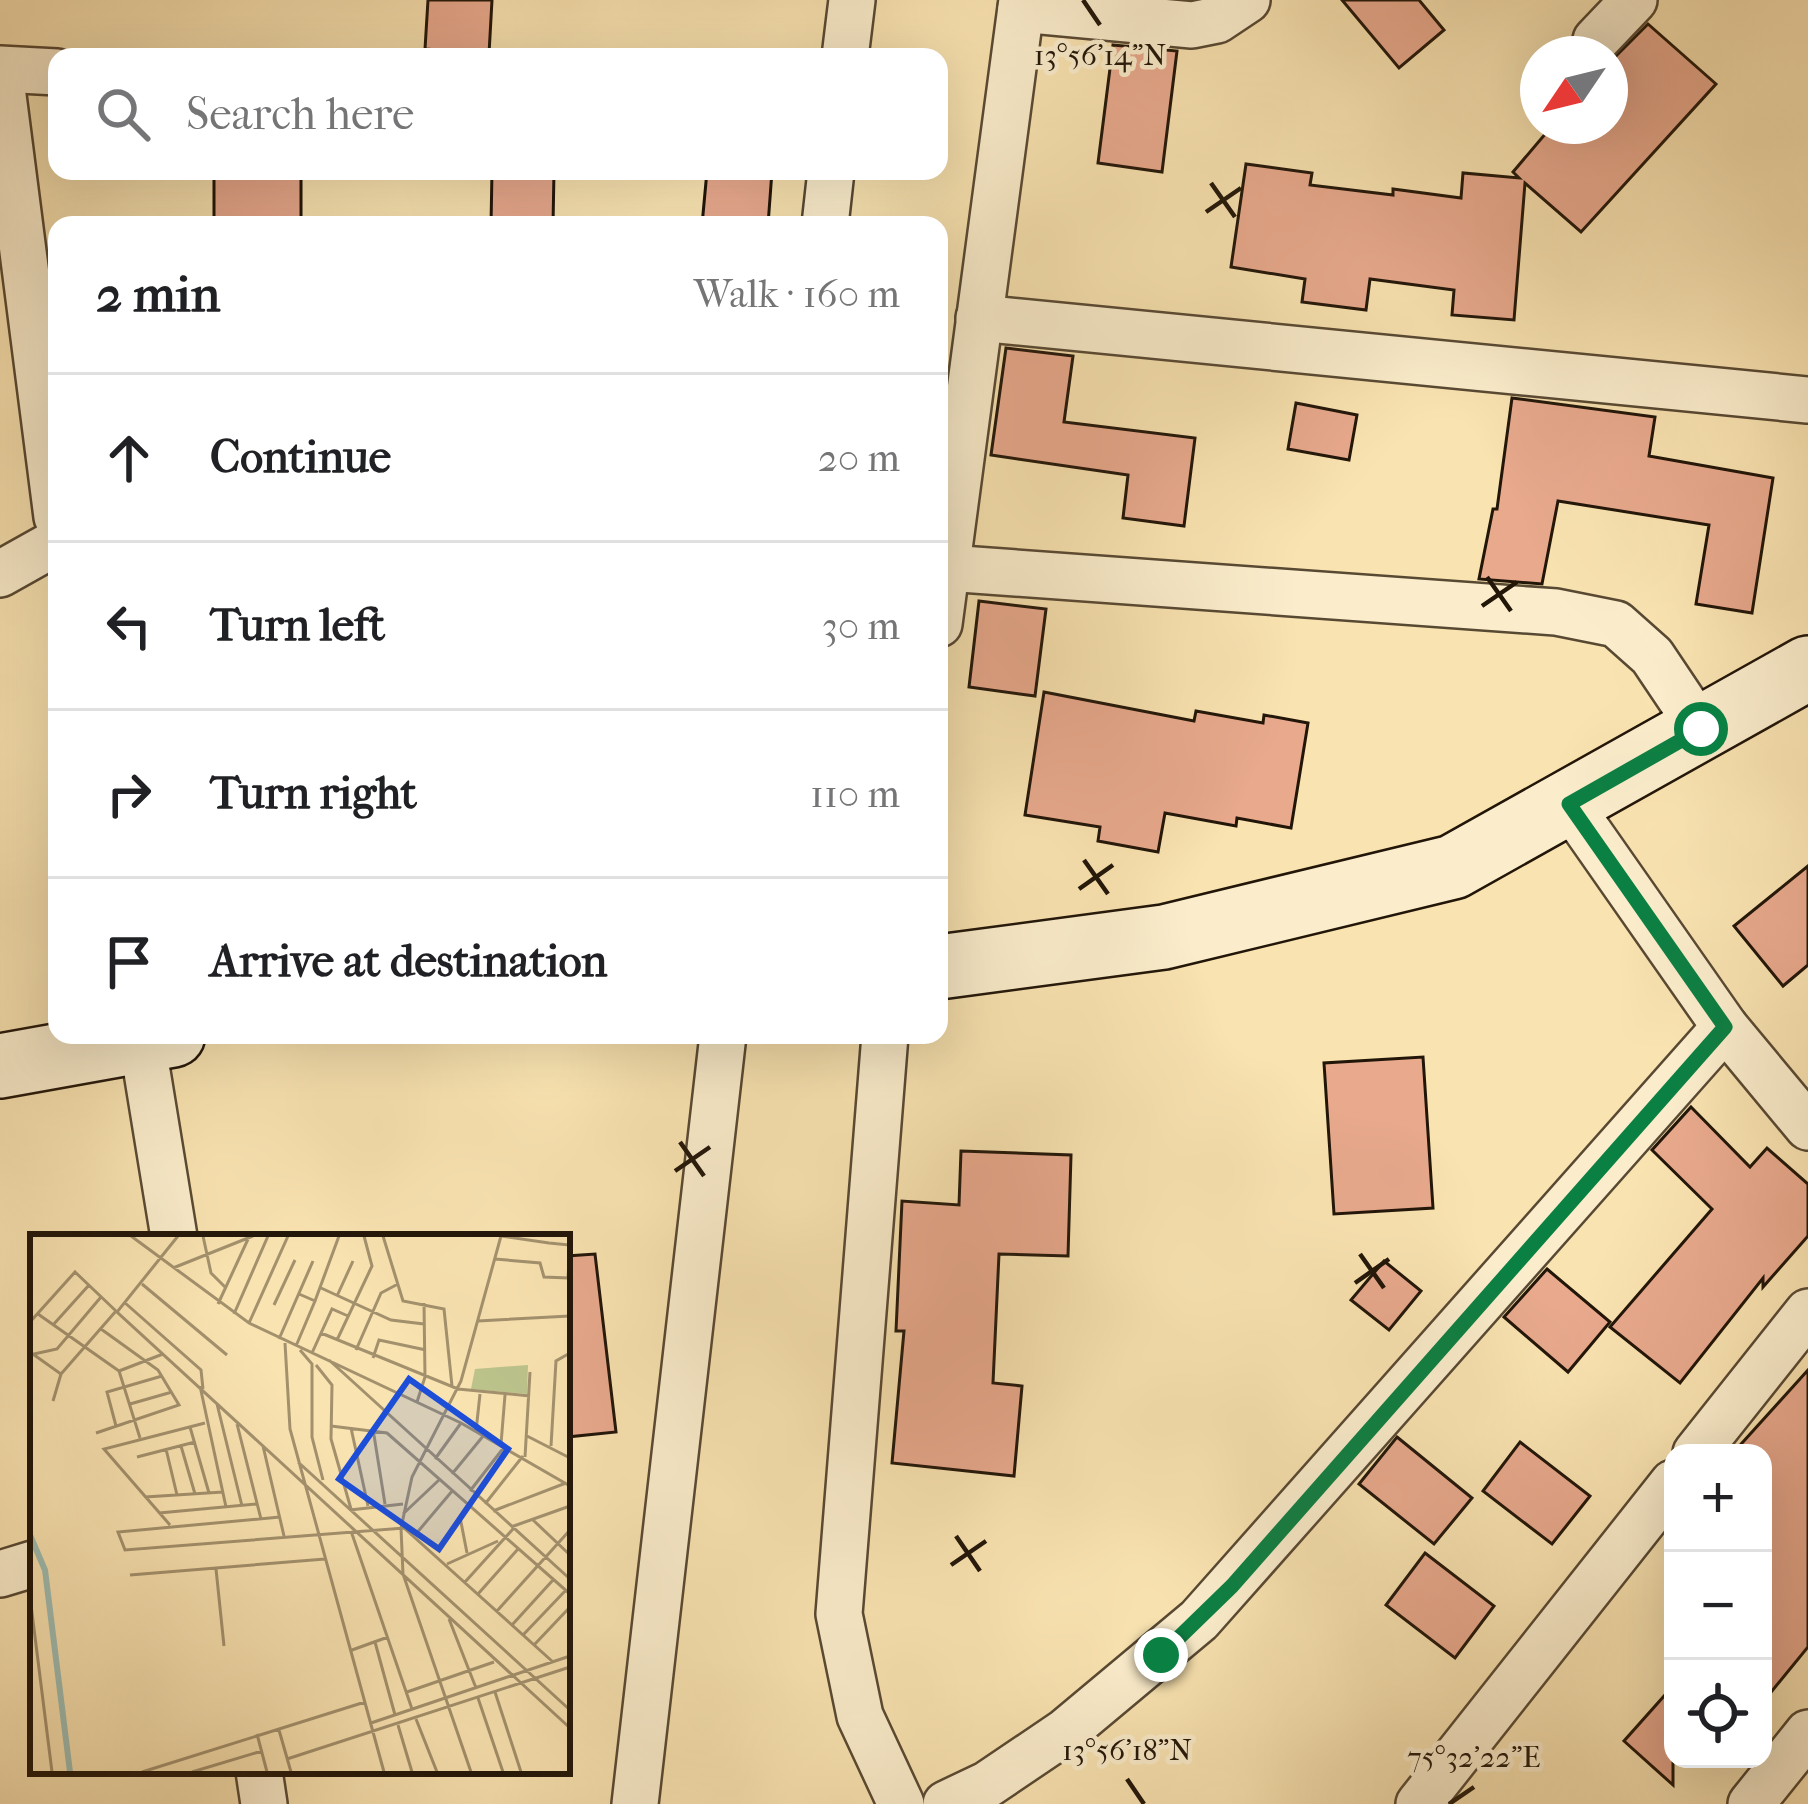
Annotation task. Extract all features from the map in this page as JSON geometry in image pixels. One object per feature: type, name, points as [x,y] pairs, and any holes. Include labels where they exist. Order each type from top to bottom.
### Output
[{"type":"main road","points":[[948,966],[1164,938],[1453,868],[1808,668]]},
{"type":"main road","points":[[0,1066],[111,1044]]},
{"type":"street","points":[[846,48],[852,0]]},
{"type":"street","points":[[948,532],[1021,5],[1192,25],[1216,20],[1247,0]]},
{"type":"street","points":[[1600,36],[1634,0]]},
{"type":"street","points":[[48,72],[0,70],[4,138],[48,397]]},
{"type":"street","points":[[826,216],[831,180]]},
{"type":"street","points":[[980,318],[1808,400]]},
{"type":"street","points":[[0,574],[48,547]]},
{"type":"street","points":[[948,566],[1556,612],[1616,624],[1652,656],[1701,729]]},
{"type":"street","points":[[1569,804],[1725,1027],[1808,1127]]},
{"type":"street","points":[[946,1804],[988,1784],[1065,1732],[1198,1621],[1725,1027]]},
{"type":"street","points":[[153,1044],[174,1234]]},
{"type":"street","points":[[635,1804],[721,1044]]},
{"type":"street","points":[[884,1044],[839,1614],[860,1716],[901,1804]]},
{"type":"street","points":[[1703,1444],[1808,1312]]},
{"type":"street","points":[[1418,1804],[1664,1494]]},
{"type":"street","points":[[0,1574],[30,1565]]},
{"type":"street","points":[[1751,1804],[1808,1733]]},
{"type":"street","points":[[259,1774],[264,1804]]},
{"type":"building","points":[[428,0],[492,0],[489,48],[425,48]]},
{"type":"building","points":[[1342,0],[1419,0],[1444,30],[1399,68]]},
{"type":"building","points":[[1648,24],[1716,84],[1581,232],[1525,183],[1514,320],[1452,315],[1454,290],[1370,279],[1366,310],[1302,302],[1305,279],[1231,267],[1246,164],[1312,173],[1310,185],[1461,198],[1463,173],[1519,178],[1513,172],[1537,144],[1628,144],[1628,44]]},
{"type":"building","points":[[1113,45],[1177,51],[1162,172],[1098,163]]},
{"type":"building","points":[[214,180],[301,180],[301,216],[214,216]]},
{"type":"building","points":[[492,180],[554,180],[553,216],[491,216]]},
{"type":"building","points":[[706,180],[771,180],[769,216],[703,216]]},
{"type":"building","points":[[1006,348],[1073,356],[1064,422],[1195,438],[1184,526],[1123,518],[1128,475],[991,455]]},
{"type":"building","points":[[1512,398],[1655,417],[1649,456],[1773,478],[1752,613],[1696,604],[1709,525],[1558,501],[1542,584],[1479,579],[1493,509],[1497,509]]},
{"type":"building","points":[[1296,403],[1357,415],[1349,460],[1288,449]]},
{"type":"building","points":[[979,601],[1046,609],[1035,696],[969,687]]},
{"type":"building","points":[[1044,692],[1194,721],[1196,711],[1263,723],[1264,715],[1308,723],[1291,828],[1237,818],[1236,826],[1165,813],[1158,852],[1098,841],[1100,827],[1025,815]]},
{"type":"building","points":[[1808,866],[1808,965],[1783,986],[1734,926]]},
{"type":"building","points":[[1423,1057],[1433,1208],[1334,1214],[1324,1063]]},
{"type":"building","points":[[1691,1107],[1750,1167],[1767,1148],[1808,1184],[1808,1236],[1763,1287],[1763,1278],[1680,1383],[1610,1327],[1712,1209],[1652,1150]]},
{"type":"building","points":[[961,1151],[1071,1155],[1068,1256],[999,1254],[993,1383],[1022,1386],[1014,1476],[892,1463],[904,1331],[896,1331],[902,1201],[959,1205]]},
{"type":"building","points":[[595,1254],[616,1432],[570,1437],[570,1256]]},
{"type":"building","points":[[1384,1261],[1421,1291],[1389,1330],[1351,1300]]},
{"type":"building","points":[[1547,1269],[1610,1322],[1568,1372],[1504,1317]]},
{"type":"building","points":[[1808,1370],[1808,1647],[1772,1691],[1772,1444],[1741,1444]]},
{"type":"building","points":[[1397,1437],[1472,1498],[1434,1544],[1359,1484]]},
{"type":"building","points":[[1520,1442],[1590,1496],[1552,1544],[1483,1491]]},
{"type":"building","points":[[1425,1553],[1494,1606],[1455,1658],[1386,1605]]},
{"type":"building","points":[[1664,1696],[1664,1768],[1673,1768],[1673,1785],[1624,1741]]},
{"type":"route","points":[[1161,1655],[1232,1586],[1725,1027],[1569,804],[1701,729]]}]
